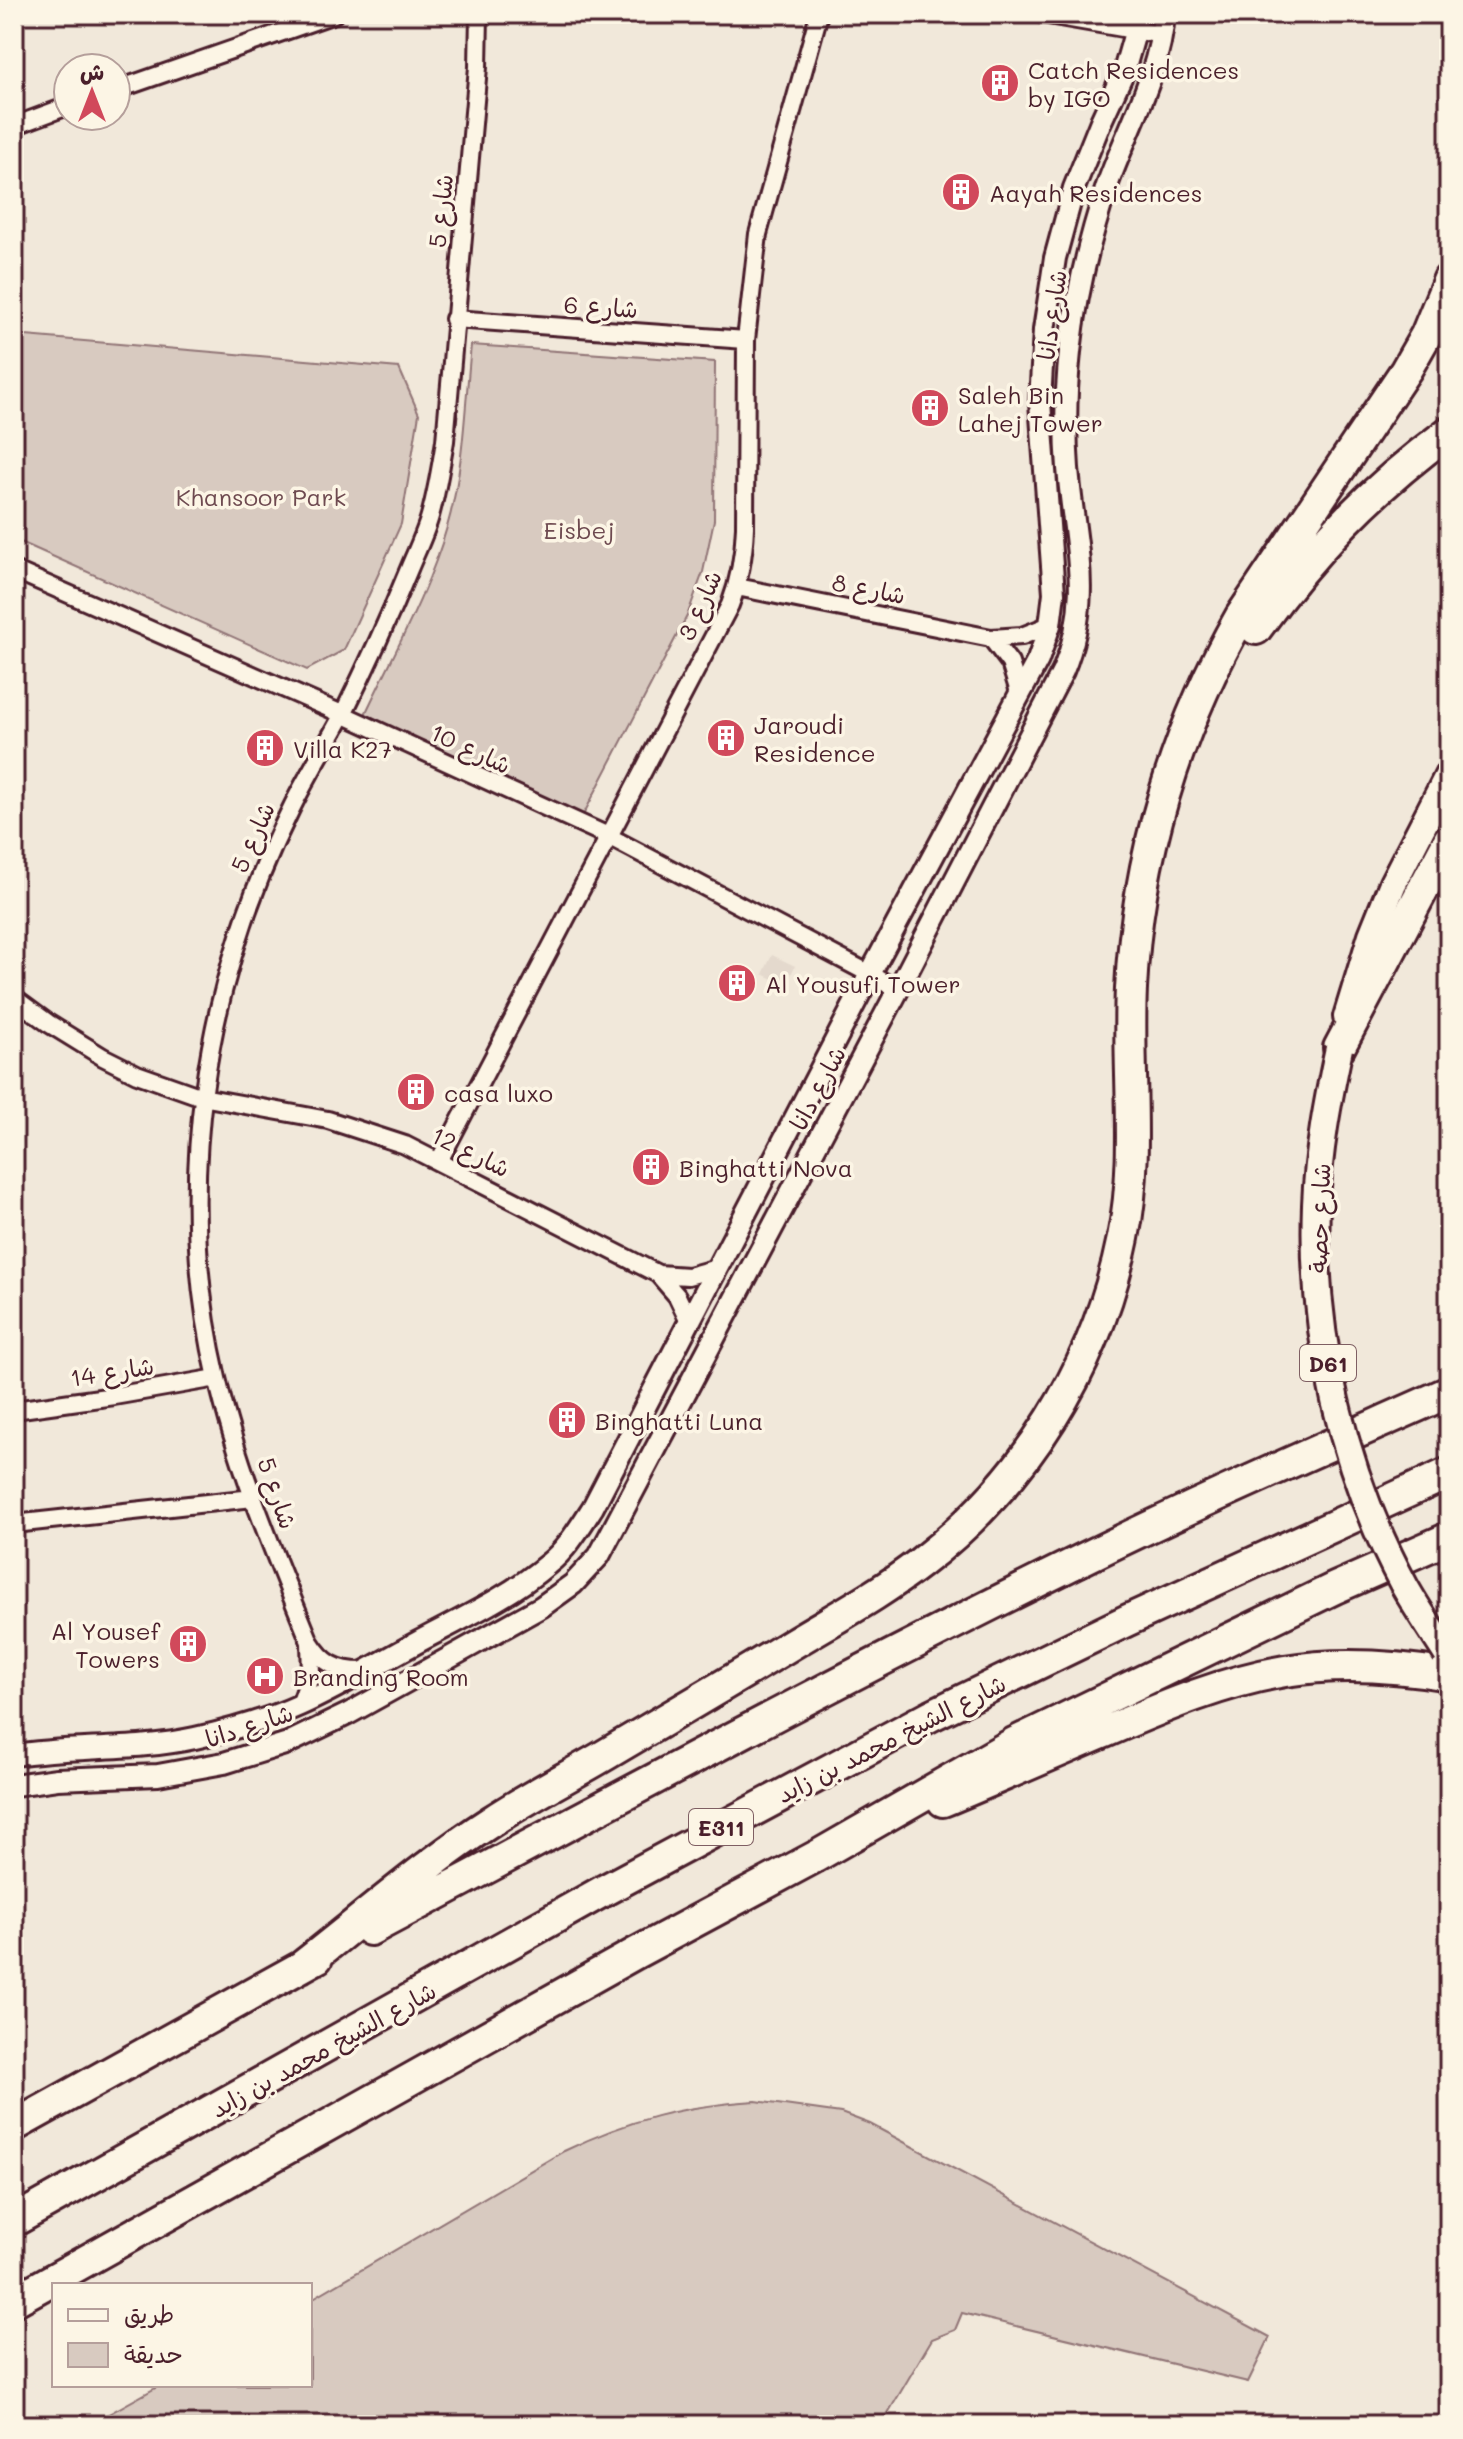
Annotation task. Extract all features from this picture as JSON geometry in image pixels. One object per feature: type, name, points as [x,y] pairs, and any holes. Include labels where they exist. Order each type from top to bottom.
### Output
[{"type":"highway","points":[[301,1967],[452,1848],[494,1820],[698,1701],[919,1564],[993,1497],[1052,1418],[1092,1341],[1112,1283],[1123,1235],[1133,1136],[1130,1037],[1134,941],[1152,835],[1184,733],[1241,616],[1406,370],[1426,335],[1447,286]]},
{"type":"highway","points":[[1184,733],[1284,590],[1322,544],[1409,461],[1449,432]]},
{"type":"highway","points":[[1339,1048],[1449,840]]},
{"type":"highway","points":[[14,2126],[301,1967],[759,1722],[1088,1557],[1449,1392]]},
{"type":"highway","name":"شارع الشيخ محمد بن زايد","points":[[14,2221],[617,1884],[932,1715],[1126,1621],[1449,1473]]},
{"type":"highway","points":[[14,2301],[636,1953],[817,1856],[1014,1743],[1335,1588],[1449,1538]]},
{"type":"highway","points":[[817,1856],[1169,1704],[1220,1686],[1287,1671],[1328,1667],[1410,1669],[1448,1661]]},
{"type":"main road","name":"شارع حصة","points":[[1448,1661],[1405,1587],[1371,1515],[1345,1440],[1327,1363],[1318,1284],[1316,1205],[1323,1126],[1354,989],[1393,883],[1449,774]]},
{"type":"street","points":[[132,84],[334,14]]},
{"type":"street","name":"شارع 5","points":[[362,1671],[346,1671],[331,1666],[318,1656],[310,1642],[253,1498],[217,1378],[201,1272],[197,1212],[202,1097],[215,1018],[247,910],[291,807],[342,714],[389,618],[429,518],[439,480],[478,67],[479,14]]},
{"type":"street","name":"شارع 3","points":[[439,1161],[737,587],[745,527],[746,340],[758,234],[819,14]]},
{"type":"street","points":[[1042,14],[1136,22],[1163,35]]},
{"type":"street","name":"شارع دانا","points":[[14,1785],[57,1779],[158,1775],[224,1763],[288,1743],[348,1714],[541,1607],[573,1584],[599,1556],[898,990],[1072,650],[1078,627],[1081,581],[1068,467],[1067,410],[1070,353],[1078,296],[1108,185],[1149,83],[1163,35],[1164,14]]},
{"type":"street","name":"شارع دانا","points":[[14,1755],[48,1750],[140,1747],[195,1738],[248,1724],[300,1705],[523,1584],[551,1562],[574,1536],[593,1507],[870,974],[1038,660],[1050,625],[1054,593],[1040,402],[1044,330],[1055,258],[1074,188],[1124,71],[1136,22]]},
{"type":"street","points":[[14,126],[52,112]]},
{"type":"street","name":"شارع 6","points":[[454,319],[746,340]]},
{"type":"street","name":"شارع 10","points":[[14,570],[342,714],[608,836],[898,990]]},
{"type":"street","name":"شارع 8","points":[[737,587],[991,638],[1022,636],[1050,625]]},
{"type":"street","points":[[991,638],[1010,663],[1019,692]]},
{"type":"street","name":"شارع 12","points":[[14,998],[103,1057],[137,1074],[202,1097],[328,1120],[367,1131],[439,1161],[658,1274],[677,1296],[689,1321]]},
{"type":"street","name":"شارع 12","points":[[658,1274],[688,1276],[717,1268]]},
{"type":"street","name":"شارع 14","points":[[14,1410],[217,1378]]},
{"type":"street","points":[[14,1524],[253,1498]]},
{"type":"street","name":"شارع 5","points":[[300,1705],[311,1674],[310,1642]]},
{"type":"shaded area","points":[[772,955],[795,966],[786,985],[763,974]]},
{"type":"green space","name":"Khansoor Park","points":[[14,335],[399,368],[419,414],[401,524],[344,650],[307,670],[14,539]]},
{"type":"green space","name":"Eisbej","points":[[471,345],[715,362],[714,520],[703,572],[687,616],[578,825],[361,723],[419,602],[447,527],[460,460]]},
{"type":"green space","points":[[756,2101],[841,2113],[870,2124],[1270,2337],[1248,2382],[962,2313],[955,2330],[932,2339],[881,2425],[89,2425],[157,2387],[312,2387],[312,2299],[564,2151],[635,2122],[704,2106]]},
{"type":"place","name":"Catch Residences by IGO","points":[[1000,83]]},
{"type":"place","name":"Aayah Residences","points":[[961,192]]},
{"type":"place","name":"Saleh Bin Lahej Tower","points":[[930,408]]},
{"type":"place","name":"Jaroudi Residence","points":[[726,738]]},
{"type":"place","name":"Villa K27","points":[[265,748]]},
{"type":"place","name":"Al Yousufi Tower","points":[[737,983]]},
{"type":"place","name":"casa luxo","points":[[416,1092]]},
{"type":"place","name":"Binghatti Nova","points":[[651,1167]]},
{"type":"place","name":"Binghatti Luna","points":[[567,1420]]},
{"type":"place","name":"Al Yousef Towers","points":[[188,1644]]},
{"type":"place","name":"Branding Room","points":[[265,1676]]}]
